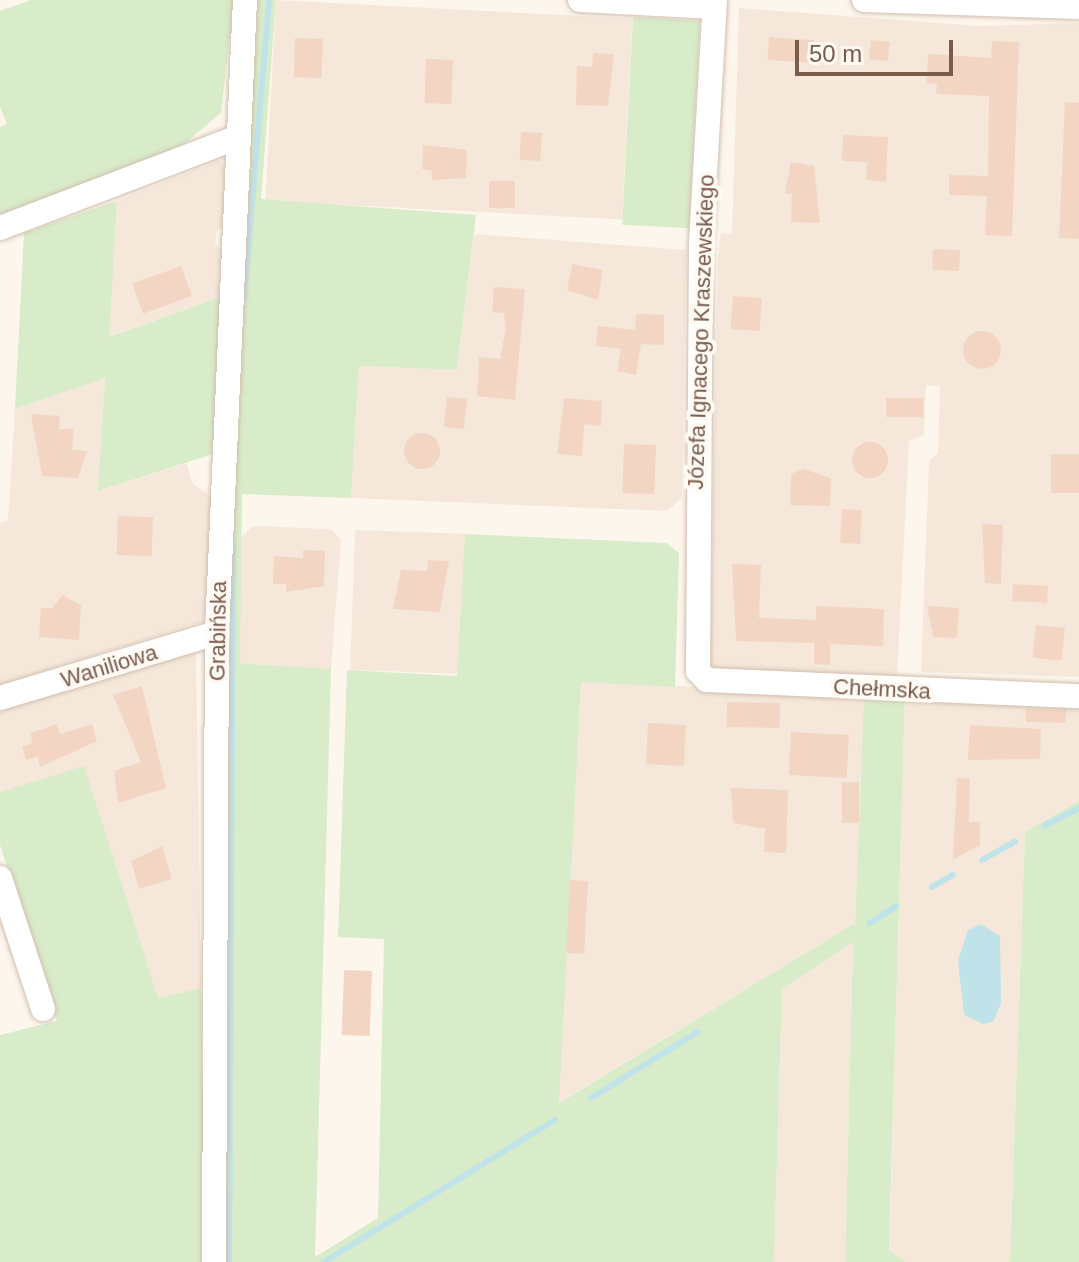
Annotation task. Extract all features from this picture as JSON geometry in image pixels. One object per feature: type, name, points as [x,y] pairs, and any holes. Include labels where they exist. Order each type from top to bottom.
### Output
[{"type":"street","name":"Grabińska","points":[[214,1262],[217,633],[245,0]]},
{"type":"street","points":[[580,0],[714,4]]},
{"type":"street","points":[[864,0],[1079,7]]},
{"type":"street","name":"Józefa Ignacego Kraszewskiego","points":[[695,664],[701,243],[714,4]]},
{"type":"street","points":[[0,228],[238,137]]},
{"type":"street","name":"Waniliowa","points":[[0,698],[217,633]]},
{"type":"street","name":"Chełmska","points":[[695,664],[707,680],[1079,696]]},
{"type":"street","points":[[0,878],[43,1009]]},
{"type":"shaded area","points":[[276,0],[633,19],[622,219],[265,201]]},
{"type":"shaded area","points":[[739,8],[981,26],[1079,23],[1079,677],[921,672],[929,461],[938,453],[940,386],[926,385],[924,435],[909,441],[897,677],[710,671],[718,256],[721,233],[732,234]]},
{"type":"shaded area","points":[[220,160],[229,172],[226,227],[217,230],[215,244],[226,255],[223,296],[108,337],[117,201]]},
{"type":"shaded area","points":[[474,234],[686,250],[682,498],[667,511],[351,498],[359,366],[457,370]]},
{"type":"shaded area","points":[[105,377],[99,491],[187,463],[192,483],[211,496],[207,620],[0,685],[0,523],[8,520],[15,409]]},
{"type":"shaded area","points":[[253,526],[331,529],[341,540],[331,669],[239,663],[241,537]]},
{"type":"shaded area","points":[[355,530],[465,534],[460,674],[350,670]]},
{"type":"shaded area","points":[[196,650],[201,988],[158,998],[0,792],[0,711]]},
{"type":"shaded area","points":[[581,682],[864,694],[855,923],[558,1103]]},
{"type":"shaded area","points":[[905,697],[1079,707],[1079,801],[1025,832],[1010,1262],[889,1262]]},
{"type":"shaded area","points":[[853,942],[845,1262],[774,1262],[782,989]]},
{"type":"green space","points":[[31,0],[234,0],[221,113],[172,154],[0,218],[0,127],[7,124],[0,107],[0,11]]},
{"type":"green space","points":[[255,0],[276,0],[261,199],[476,215],[457,370],[359,366],[351,498],[242,494],[240,663],[331,669],[315,1257],[378,1218],[384,939],[338,937],[347,670],[457,676],[465,534],[666,543],[679,553],[675,687],[581,682],[559,1103],[855,923],[864,694],[905,697],[889,1250],[905,1262],[845,1262],[853,942],[782,989],[774,1262],[219,1262],[222,684]]},
{"type":"green space","points":[[633,17],[700,21],[689,228],[622,225]]},
{"type":"green space","points":[[117,201],[109,337],[223,296],[213,454],[98,491],[105,378],[15,409],[24,233]]},
{"type":"green space","points":[[84,766],[158,998],[201,988],[206,1262],[0,1262],[0,1035],[57,1021],[0,845],[0,792]]},
{"type":"green space","points":[[1079,801],[1079,1262],[1010,1262],[1025,832]]},
{"type":"water","points":[[981,924],[1000,936],[1001,1003],[993,1022],[983,1024],[964,1015],[958,960],[968,930]]},
{"type":"building","points":[[769,37],[814,40],[812,63],[767,60]]},
{"type":"building","points":[[295,38],[323,39],[322,78],[294,77]]},
{"type":"building","points":[[871,40],[890,42],[888,61],[869,59]]},
{"type":"building","points":[[992,41],[1019,42],[1012,236],[985,235],[987,196],[949,195],[949,175],[988,176],[989,96],[936,94],[937,84],[927,83],[928,54],[991,58]]},
{"type":"building","points":[[593,53],[614,54],[608,106],[576,105],[577,66],[592,67]]},
{"type":"building","points":[[426,59],[453,60],[451,104],[424,103]]},
{"type":"building","points":[[1065,102],[1079,103],[1079,239],[1059,238]]},
{"type":"building","points":[[521,132],[542,133],[541,161],[520,160]]},
{"type":"building","points":[[843,135],[888,137],[886,182],[866,180],[867,162],[842,161]]},
{"type":"building","points":[[423,145],[467,150],[466,178],[432,180],[432,171],[422,169]]},
{"type":"building","points":[[791,162],[814,166],[820,223],[791,222],[792,194],[785,194]]},
{"type":"building","points":[[489,181],[515,181],[515,208],[489,208]]},
{"type":"building","points":[[933,249],[960,250],[959,271],[932,270]]},
{"type":"building","points":[[572,264],[603,270],[598,300],[567,290]]},
{"type":"building","points":[[181,266],[192,296],[143,314],[132,284]]},
{"type":"building","points":[[494,287],[525,289],[515,400],[477,396],[479,357],[500,359],[506,328],[504,313],[492,312]]},
{"type":"building","points":[[733,296],[762,298],[760,331],[731,329]]},
{"type":"building","points":[[636,314],[664,315],[664,345],[641,344],[636,375],[617,371],[621,349],[596,346],[598,326],[635,330]]},
{"type":"building","points":[[982,331],[996,336],[1001,350],[996,364],[982,369],[968,364],[963,350],[968,336]]},
{"type":"building","points":[[447,397],[467,399],[464,429],[444,427]]},
{"type":"building","points":[[564,398],[602,401],[601,426],[584,424],[582,456],[557,454]]},
{"type":"building","points":[[886,398],[923,398],[923,417],[886,417]]},
{"type":"building","points":[[31,414],[60,416],[59,429],[74,429],[72,450],[87,451],[78,478],[42,476]]},
{"type":"building","points":[[422,433],[434,439],[440,451],[434,463],[422,469],[410,463],[404,451],[410,439]]},
{"type":"building","points":[[870,442],[883,447],[888,460],[883,473],[870,478],[857,473],[852,460],[857,447]]},
{"type":"building","points":[[624,444],[656,445],[654,494],[622,493]]},
{"type":"building","points":[[1051,454],[1079,454],[1079,493],[1051,493]]},
{"type":"building","points":[[803,469],[831,478],[830,506],[790,505],[791,474]]},
{"type":"building","points":[[842,509],[862,510],[860,544],[840,543]]},
{"type":"building","points":[[118,516],[153,517],[152,556],[117,555]]},
{"type":"building","points":[[982,524],[1003,525],[1001,584],[985,583]]},
{"type":"building","points":[[303,550],[325,551],[324,586],[286,592],[286,584],[273,584],[274,556],[303,558]]},
{"type":"building","points":[[428,560],[449,561],[440,612],[393,609],[401,570],[427,571]]},
{"type":"building","points":[[732,564],[761,565],[759,618],[816,620],[816,606],[884,609],[883,646],[830,644],[830,665],[814,664],[814,643],[736,641]]},
{"type":"building","points":[[1013,584],[1048,586],[1047,603],[1012,601]]},
{"type":"building","points":[[62,595],[81,605],[79,640],[39,637],[41,608],[52,608]]},
{"type":"building","points":[[927,606],[959,608],[957,638],[933,637]]},
{"type":"building","points":[[1036,625],[1065,628],[1061,661],[1033,658]]},
{"type":"building","points":[[142,686],[166,788],[118,803],[114,771],[141,762],[113,695]]},
{"type":"building","points":[[727,702],[780,703],[780,728],[727,727]]},
{"type":"building","points":[[1026,709],[1066,710],[1066,723],[1026,722]]},
{"type":"building","points":[[648,723],[686,725],[684,766],[646,764]]},
{"type":"building","points":[[57,724],[60,734],[92,724],[97,741],[40,767],[38,757],[26,760],[22,747],[33,743],[30,733]]},
{"type":"building","points":[[970,725],[1041,729],[1040,759],[968,760]]},
{"type":"building","points":[[791,732],[849,735],[847,778],[789,775]]},
{"type":"building","points":[[957,778],[970,779],[969,822],[980,822],[980,845],[953,860]]},
{"type":"building","points":[[842,782],[859,782],[859,823],[842,823]]},
{"type":"building","points":[[731,788],[788,790],[786,853],[764,852],[765,829],[733,823]]},
{"type":"building","points":[[162,846],[172,879],[139,889],[131,861]]},
{"type":"building","points":[[570,880],[588,881],[584,954],[566,953]]},
{"type":"building","points":[[344,970],[372,971],[370,1036],[342,1035]]},
{"type":"waterway","points":[[244,299],[269,0]]},
{"type":"waterway","points":[[229,1262],[233,546]]},
{"type":"waterway","points":[[1044,826],[1079,808]]},
{"type":"waterway","points":[[982,860],[1015,842]]},
{"type":"waterway","points":[[932,887],[953,875]]},
{"type":"waterway","points":[[870,923],[896,906]]},
{"type":"waterway","points":[[591,1098],[698,1032]]},
{"type":"waterway","points":[[324,1262],[555,1120]]}]
